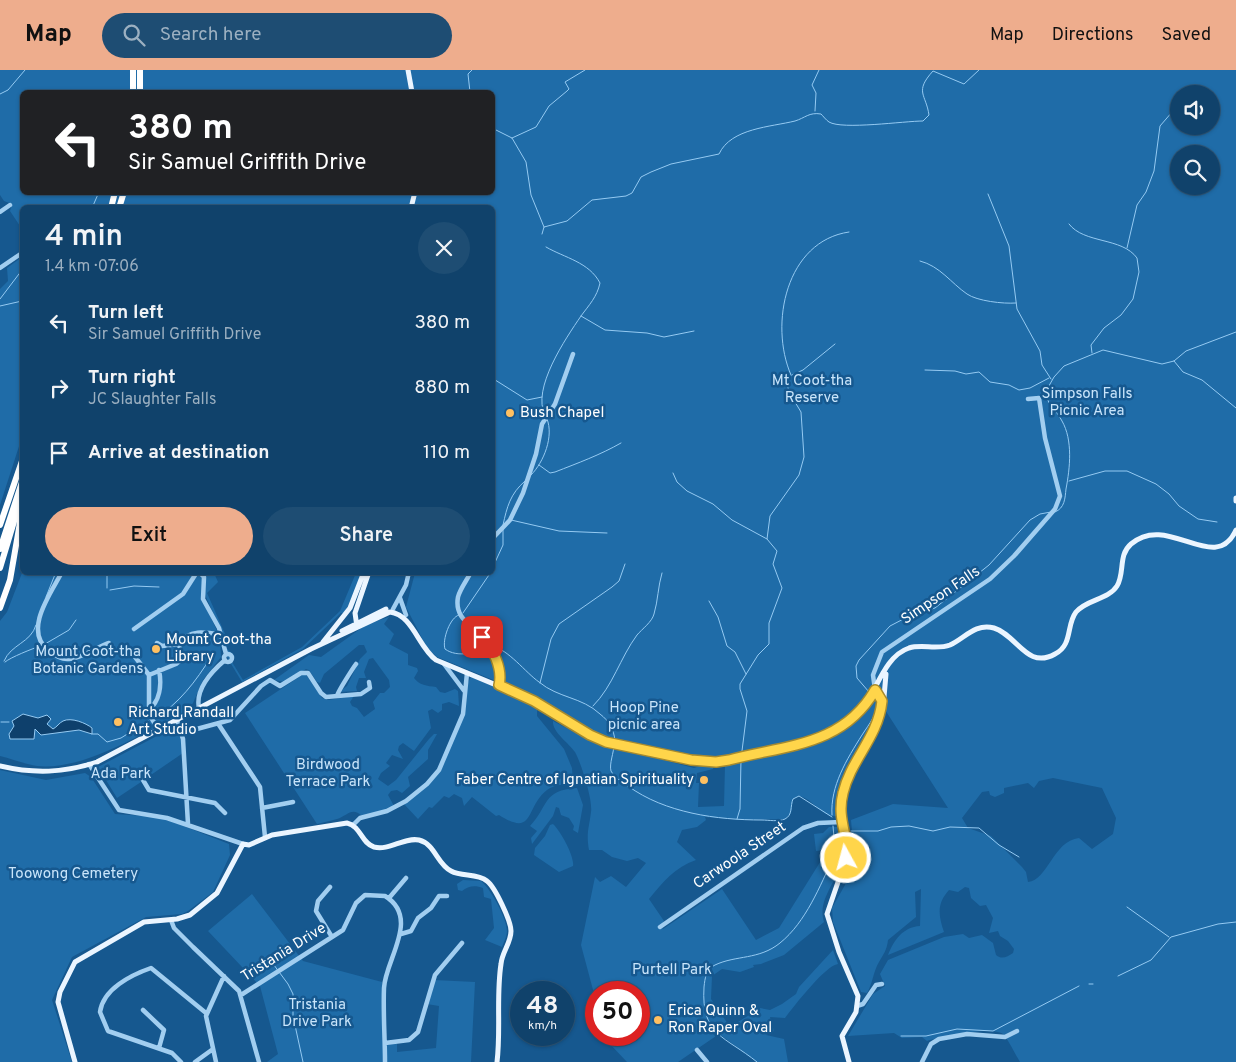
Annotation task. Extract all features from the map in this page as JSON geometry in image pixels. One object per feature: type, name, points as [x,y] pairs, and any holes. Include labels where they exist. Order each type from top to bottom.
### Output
[{"type":"highway","points":[[133,70],[133,90]]},
{"type":"highway","points":[[140,70],[140,90]]},
{"type":"highway","points":[[0,525],[20,467]]},
{"type":"highway","points":[[0,549],[20,488]]},
{"type":"highway","points":[[0,568],[20,502]]},
{"type":"highway","points":[[0,608],[10,580],[20,522]]},
{"type":"main road","points":[[408,70],[412,90]]},
{"type":"main road","points":[[391,610],[404,617],[424,649],[444,664],[534,701],[590,735],[618,745],[691,760],[716,762],[830,734],[858,714],[895,657],[903,650],[916,646],[946,646],[974,629],[983,627],[1000,630],[1023,652],[1032,656],[1042,658],[1056,654],[1066,642],[1072,619],[1077,610],[1115,589],[1120,578],[1124,553],[1132,543],[1141,538],[1165,534],[1195,545],[1213,548],[1229,540],[1236,530]]},
{"type":"main road","points":[[355,625],[346,618],[363,575]]},
{"type":"main road","points":[[355,625],[355,613],[368,575]]},
{"type":"main road","points":[[311,650],[331,635],[350,608]]},
{"type":"main road","points":[[321,643],[355,625],[391,610],[406,615],[415,634]]},
{"type":"main road","points":[[0,766],[22,771],[49,772],[90,764],[311,650],[355,625]]},
{"type":"main road","points":[[848,1062],[842,1036],[857,1006],[857,993],[839,952],[828,920],[829,905],[847,856],[838,822],[844,786],[876,728],[886,671]]},
{"type":"main road","points":[[873,693],[882,701]]},
{"type":"main road","points":[[75,1062],[58,1002],[60,992],[72,966],[81,958],[144,922],[171,920],[190,915],[214,897],[243,844],[249,845],[265,837],[344,823],[353,825],[366,842],[374,846],[383,847],[409,840],[421,841],[429,845],[443,865],[451,871],[481,877],[492,887],[510,924],[511,934],[501,961],[497,1062]]},
{"type":"street","points":[[0,212],[10,205]]},
{"type":"street","points":[[0,268],[20,254]]},
{"type":"street","points":[[495,536],[510,519],[529,477],[546,418],[555,404],[573,354]]},
{"type":"street","name":"Simpson Falls","points":[[873,693],[873,675],[882,652],[990,579],[1014,556],[1055,509],[1060,496],[1045,438],[1039,398],[1028,399]]},
{"type":"street","points":[[60,575],[44,606],[39,622],[39,636],[42,644],[55,656],[69,659],[108,643]]},
{"type":"street","points":[[134,629],[179,598],[196,575]]},
{"type":"street","points":[[199,708],[198,702],[204,683],[224,660],[226,654],[221,635],[203,599],[204,577],[202,575]]},
{"type":"street","points":[[391,610],[407,583],[408,575]]},
{"type":"street","points":[[470,575],[458,598],[460,613],[466,624],[485,640],[489,647],[501,671],[499,685]]},
{"type":"street","points":[[400,596],[406,615]]},
{"type":"street","points":[[149,675],[181,660],[179,644],[181,640],[199,631],[221,635]]},
{"type":"street","points":[[157,643],[162,646],[179,644]]},
{"type":"street","points":[[132,653],[149,675],[148,710],[158,730]]},
{"type":"street","points":[[337,696],[339,689],[347,682],[356,664]]},
{"type":"street","points":[[444,664],[462,687],[466,696]]},
{"type":"street","points":[[148,710],[155,705],[161,686],[159,670]]},
{"type":"street","points":[[182,733],[219,725],[232,718],[261,686],[270,680],[278,686],[283,685],[306,672],[323,696],[364,693],[370,688],[369,682]]},
{"type":"street","points":[[353,825],[360,818],[396,807],[426,784],[438,770],[463,714],[468,673]]},
{"type":"street","points":[[177,720],[182,733],[188,796],[188,824]]},
{"type":"street","points":[[219,725],[260,787],[265,837]]},
{"type":"street","points":[[90,764],[119,810],[152,814],[188,824],[243,844]]},
{"type":"street","points":[[140,775],[149,790],[188,796],[215,803],[225,813]]},
{"type":"street","points":[[262,808],[293,802]]},
{"type":"street","name":"Carwoola Street","points":[[660,927],[803,828],[826,822],[838,822]]},
{"type":"street","points":[[385,1062],[384,987],[388,966],[401,934],[399,914],[389,898],[406,878]]},
{"type":"street","points":[[330,887],[318,901],[316,911],[332,937]]},
{"type":"street","name":"Tristania Drive","points":[[241,995],[343,930],[356,903],[365,895],[381,895],[389,898]]},
{"type":"street","points":[[401,934],[410,931],[418,918],[431,908],[439,896],[447,896]]},
{"type":"street","points":[[171,920],[174,928],[241,995],[259,1062]]},
{"type":"street","points":[[385,1043],[410,1040],[418,1032],[435,975],[462,943]]},
{"type":"street","points":[[181,1062],[174,1054],[112,1033],[106,1029],[100,1009],[110,990],[148,969],[154,969],[206,1013],[216,1062]]},
{"type":"street","points":[[206,1013],[224,976]]},
{"type":"street","points":[[857,1006],[863,1004],[876,985],[882,984]]},
{"type":"street","points":[[143,1010],[164,1030],[159,1048]]},
{"type":"street","points":[[922,1062],[930,1045],[937,1039],[967,1034],[1005,1037],[1017,1031]]},
{"type":"street","points":[[195,1062],[214,1049]]},
{"type":"street","points":[[697,1050],[707,1062]]},
{"type":"green space","name":"Mt Coot-tha Reserve","points":[[0,70],[1236,70],[1236,1062],[1020,1062],[1004,1035],[999,1032],[990,1031],[979,1031],[927,1041],[922,1037],[902,1038],[894,1033],[848,1036],[873,994],[885,986],[880,974],[888,960],[944,937],[963,934],[969,938],[982,935],[993,943],[996,955],[1000,957],[1013,953],[1014,949],[1008,941],[1000,936],[998,931],[989,933],[993,918],[986,905],[980,906],[971,898],[969,888],[965,887],[958,892],[949,890],[942,900],[940,915],[944,932],[888,955],[900,935],[909,929],[920,926],[921,889],[915,892],[916,917],[888,940],[886,950],[877,966],[867,993],[861,992],[833,922],[832,908],[845,885],[854,855],[851,820],[893,804],[948,808],[880,702],[870,734],[843,785],[837,816],[827,814],[799,796],[793,799],[791,813],[785,819],[744,820],[705,817],[706,820],[697,827],[682,830],[677,842],[696,860],[676,871],[664,881],[649,899],[664,921],[661,926],[663,929],[722,889],[756,940],[779,928],[822,859],[825,850],[816,851],[814,834],[823,833],[829,827],[837,827],[842,858],[839,870],[825,898],[823,906],[824,922],[784,955],[761,964],[753,965],[754,967],[740,972],[722,969],[712,976],[711,999],[730,1027],[760,1008],[770,1010],[796,994],[799,987],[833,950],[838,964],[818,978],[785,1018],[770,1017],[774,1031],[766,1035],[784,1039],[788,1062],[757,1062],[719,1034],[678,1062],[627,1062],[612,1046],[650,1046],[650,981],[591,981],[581,945],[595,877],[600,882],[611,876],[626,887],[646,863],[638,858],[627,861],[612,857],[602,850],[589,850],[588,835],[591,806],[586,782],[575,752],[555,729],[553,721],[601,746],[617,748],[694,768],[703,765],[714,766],[713,769],[697,773],[696,783],[699,783],[698,807],[724,806],[725,765],[788,749],[756,750],[725,757],[703,759],[599,736],[540,699],[437,657],[427,648],[406,607],[414,575],[495,575],[495,205],[20,205],[20,226],[10,211],[12,204],[4,201],[0,195]],"holes":[[[1053,778],[1102,788],[1116,818],[1113,834],[1092,849],[1079,838],[1070,841],[1057,853],[1041,875],[1035,880],[1028,882],[1026,872],[1022,867],[991,836],[968,828],[962,818],[982,792],[989,791],[990,795],[995,797],[1004,793],[1004,788],[1028,783],[1034,788],[1039,781]]]},
{"type":"green space","points":[[20,258],[20,443],[0,505],[0,289],[8,281],[7,268]]},
{"type":"green space","name":"Mount Coot-tha Botanic Gardens","points":[[21,575],[215,575],[218,582],[207,593],[229,643],[226,648],[234,655],[232,662],[243,680],[302,647],[340,611],[355,575],[361,575],[345,613],[341,613],[303,649],[242,682],[222,649],[227,643],[205,595],[201,597],[220,637],[221,657],[203,680],[188,710],[115,748],[95,756],[56,766],[37,766],[0,756],[0,621],[7,612]]},
{"type":"green space","name":"Birdwood Terrace Park","points":[[389,617],[384,624],[394,634],[389,644],[408,654],[408,665],[417,668],[418,671],[414,678],[421,684],[436,687],[440,692],[445,693],[455,689],[458,691],[459,706],[449,702],[442,704],[442,710],[438,713],[432,709],[428,711],[431,728],[414,751],[403,743],[399,746],[398,750],[403,759],[392,755],[386,763],[390,766],[381,773],[378,779],[388,786],[396,780],[429,739],[434,734],[437,734],[428,750],[428,759],[408,777],[410,786],[402,793],[397,790],[391,791],[388,795],[394,806],[393,808],[362,816],[352,812],[337,819],[317,824],[245,713],[305,673],[322,698],[328,700],[354,696],[350,702],[364,717],[375,709],[373,702],[380,693],[384,693],[390,687],[389,680],[373,658],[369,659],[364,672],[366,678],[359,678],[356,687],[357,691],[339,692],[347,686],[360,659],[367,652],[364,645],[359,645],[324,674],[320,683],[306,669],[285,682],[274,680],[309,655],[321,657],[367,624]]},
{"type":"green space","points":[[471,677],[516,696],[537,708],[537,716],[564,749],[572,768],[573,782],[547,790],[540,797],[524,822],[519,823],[499,815],[496,816],[472,797],[464,806],[462,798],[454,794],[449,798],[444,796],[432,808],[429,807],[418,819],[403,803],[439,770],[466,707],[467,684]]},
{"type":"green space","name":"Ada Park","points":[[174,727],[181,738],[183,753],[145,779],[139,773],[137,776],[141,782],[117,798],[98,767]]},
{"type":"green space","name":"Toowong Cemetery","points":[[0,770],[46,780],[85,773],[91,777],[115,814],[161,817],[229,844],[230,855],[213,892],[188,911],[182,914],[146,917],[72,957],[52,1000],[72,1062],[0,1062]]},
{"type":"green space","points":[[577,788],[583,805],[578,833],[573,830],[574,826],[569,818],[561,815],[559,808],[556,807],[553,816],[532,844],[531,838],[537,831],[530,826],[548,800],[558,792]]},
{"type":"green space","points":[[553,824],[566,844],[573,862],[573,866],[559,872],[534,855],[535,848],[545,836],[550,825]]},
{"type":"green space","points":[[463,880],[481,881],[494,897],[507,931],[502,947],[485,940],[494,928],[491,899],[484,897],[483,888],[480,887],[472,886],[462,891],[458,890],[457,884]]},
{"type":"green space","name":"Tristania Drive Park","points":[[252,894],[303,961],[382,982],[384,1044],[397,1043],[397,1052],[436,1048],[439,1006],[427,1004],[434,980],[475,982],[471,1062],[267,1062],[278,1054],[260,986],[208,931]]},
{"type":"shaded area","points":[[23,714],[38,718],[47,715],[51,719],[47,724],[53,729],[66,720],[78,721],[92,728],[92,734],[79,730],[41,735],[35,729],[34,739],[10,739],[9,734],[14,726],[12,721]]},
{"type":"waterway","points":[[0,94],[8,90],[25,70]]},
{"type":"waterway","points":[[470,90],[468,74],[472,70]]},
{"type":"waterway","points":[[512,138],[536,127],[549,106],[569,89],[565,82],[585,70]]},
{"type":"waterway","points":[[815,111],[816,93],[812,85],[819,70]]},
{"type":"waterway","points":[[542,234],[544,227],[567,221],[592,200],[626,196],[632,193],[641,177],[671,164],[719,154],[725,145],[733,139],[752,130],[795,121],[817,114],[821,114],[829,122],[847,125],[923,121],[929,115],[923,89],[927,78],[933,71],[964,84],[979,70]]},
{"type":"waterway","points":[[1127,248],[1137,205],[1146,192],[1154,171],[1160,126],[1170,114]]},
{"type":"waterway","points":[[495,130],[512,138],[526,162],[531,195],[544,227]]},
{"type":"waterway","points":[[988,194],[1009,246],[1017,309],[1040,351],[1042,365],[1051,379]]},
{"type":"waterway","points":[[93,205],[98,195]]},
{"type":"waterway","points":[[1069,224],[1084,235],[1113,243],[1130,251],[1137,258],[1139,272],[1133,299],[1121,315],[1104,328],[1091,345],[1092,353]]},
{"type":"waterway","points":[[742,751],[747,711],[740,684],[758,655],[769,644],[769,623],[782,588],[773,564],[777,551],[767,539],[770,516],[799,475],[804,457],[801,412],[789,392],[787,384],[791,375],[785,355],[782,332],[783,310],[788,288],[797,268],[810,251],[828,239],[849,232]]},
{"type":"waterway","points":[[545,415],[542,404],[546,378],[559,350],[595,297],[600,283],[590,270],[583,265],[546,247]]},
{"type":"waterway","points":[[920,261],[934,267],[971,296],[990,302],[1016,303]]},
{"type":"waterway","points":[[0,299],[20,273]]},
{"type":"waterway","points":[[0,306],[20,301]]},
{"type":"waterway","points":[[581,316],[605,330],[647,333],[664,337],[694,331]]},
{"type":"waterway","points":[[1055,512],[1061,508],[1065,499],[1069,472],[1069,445],[1060,417],[1049,403],[1046,391],[1054,377],[1064,366],[1103,350],[1162,364],[1174,361],[1186,351],[1236,332]]},
{"type":"waterway","points":[[792,375],[803,370],[835,344]]},
{"type":"waterway","points":[[1174,361],[1183,372],[1202,380],[1236,408]]},
{"type":"waterway","points":[[925,370],[955,371],[966,374],[979,372],[990,382],[1009,385],[1019,390],[1030,388],[1049,378]]},
{"type":"waterway","points":[[495,380],[527,400],[542,397]]},
{"type":"waterway","points":[[531,475],[544,456],[549,433],[547,419]]},
{"type":"waterway","points":[[539,465],[550,473],[555,472],[621,443]]},
{"type":"waterway","points":[[1069,481],[1105,471],[1127,471],[1156,484],[1169,494],[1179,506],[1198,519],[1217,522]]},
{"type":"waterway","points":[[673,473],[677,482],[687,491],[713,504],[732,520],[767,539]]},
{"type":"waterway","points":[[503,525],[510,501],[525,481]]},
{"type":"waterway","points":[[869,692],[857,678],[856,666],[859,660],[890,626],[913,614],[935,608],[989,565],[1030,520],[1040,514],[1051,512]]},
{"type":"waterway","points":[[511,520],[559,531],[607,533]]},
{"type":"waterway","points":[[495,562],[503,545],[503,529]]},
{"type":"waterway","points":[[540,683],[551,639],[559,624],[619,581],[625,564]]},
{"type":"waterway","points":[[593,706],[606,690],[637,635],[653,617],[662,573]]},
{"type":"waterway","points":[[46,597],[55,575]]},
{"type":"waterway","points":[[107,575],[107,588]]},
{"type":"waterway","points":[[463,613],[489,575]]},
{"type":"waterway","points":[[110,590],[134,586],[159,587]]},
{"type":"waterway","points":[[709,601],[718,617],[727,646],[735,652],[746,674]]},
{"type":"waterway","points":[[459,615],[453,620],[448,629],[444,645],[445,649],[461,654],[473,653],[489,647]]},
{"type":"waterway","points":[[45,644],[69,630],[76,620]]},
{"type":"waterway","points":[[4,661],[11,651],[30,636],[36,625]]},
{"type":"waterway","points":[[5,662],[40,646]]},
{"type":"waterway","points":[[493,647],[510,656],[546,687],[593,708],[608,722],[614,733],[615,741]]},
{"type":"waterway","points":[[155,718],[172,706],[186,691],[211,657]]},
{"type":"waterway","points":[[832,815],[834,794],[841,773],[876,710],[877,700],[872,695]]},
{"type":"waterway","points":[[92,734],[98,734],[107,742],[121,738],[148,721]]},
{"type":"waterway","points":[[1,722],[9,722]]},
{"type":"waterway","points":[[614,745],[611,762],[611,771],[614,776],[643,795],[675,809],[745,820],[780,820],[788,817],[793,799],[799,796],[832,817]]},
{"type":"waterway","points":[[737,819],[740,809],[741,759]]},
{"type":"waterway","points":[[757,1062],[725,1040],[711,1025],[704,1003],[706,974],[715,965],[756,955],[772,948],[780,943],[797,925],[818,891],[834,856],[833,826]]},
{"type":"waterway","points":[[851,831],[878,831],[891,827],[909,826],[933,831],[950,827],[979,828],[999,845],[1019,857]]},
{"type":"waterway","points":[[1127,907],[1169,937]]},
{"type":"waterway","points":[[1118,976],[1151,960],[1171,937],[1218,924],[1236,922]]},
{"type":"waterway","points":[[268,957],[293,994],[293,1016],[303,1062]]},
{"type":"waterway","points":[[901,1036],[926,1036],[957,1029],[993,1031],[1079,986]]},
{"type":"place","name":"Bush Chapel","points":[[510,413]]},
{"type":"place","name":"Mount Coot-tha Library","points":[[156,649]]},
{"type":"place","name":"Richard Randall Art Studio","points":[[118,722]]},
{"type":"place","name":"Faber Centre of Ignatian Spirituality","points":[[704,780]]},
{"type":"place","name":"Erica Quinn & Ron Raper Oval","points":[[658,1020]]},
{"type":"route","points":[[482,637],[501,671],[499,685],[534,701],[598,739],[703,762],[729,760],[830,734],[844,726],[858,714],[875,690],[880,694],[882,701],[876,728],[850,774],[842,795],[840,812],[847,850],[846,858]]},
{"type":"park label","name":"Simpson Falls Picnic Area","points":[[1087,402]]},
{"type":"park label","name":"Hoop Pine picnic area","points":[[644,716]]},
{"type":"park label","name":"Purtell Park","points":[[672,970]]}]
